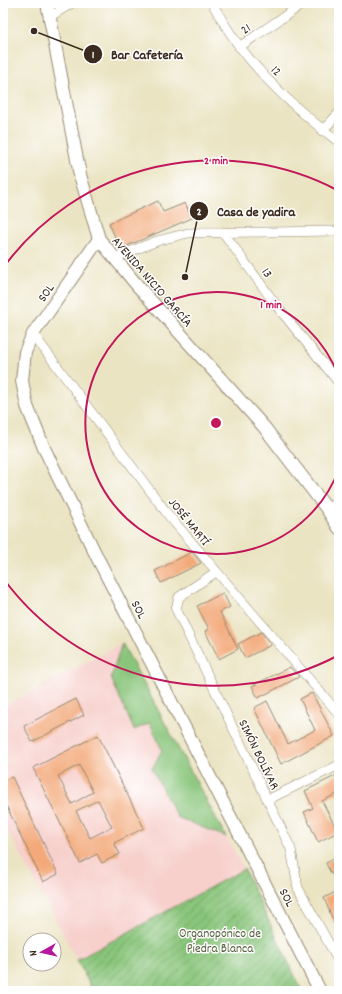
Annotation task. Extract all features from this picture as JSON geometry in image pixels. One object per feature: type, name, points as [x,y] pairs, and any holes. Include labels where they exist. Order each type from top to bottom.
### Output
[{"type":"street","name":"AVENIDA NICIO GARCÍA","points":[[47,3],[51,16],[80,175],[99,239],[114,258],[264,427],[327,509],[339,528]]},
{"type":"street","points":[[51,16],[72,3]]},
{"type":"street","name":"12","points":[[212,3],[239,47],[263,74],[322,131],[339,142]]},
{"type":"street","name":"21","points":[[239,47],[304,3]]},
{"type":"street","points":[[322,131],[339,113]]},
{"type":"street","points":[[114,258],[157,241],[188,234],[223,232],[339,231]]},
{"type":"street","name":"13","points":[[223,232],[276,305],[339,383]]},
{"type":"street","name":"SOL","points":[[99,239],[33,334],[24,352],[22,381],[27,406],[44,448],[101,563],[320,991]]},
{"type":"street","name":"JOSÉ MARTÍ","points":[[33,334],[168,516],[339,714]]},
{"type":"street","points":[[327,509],[339,501]]},
{"type":"street","name":"SIMÓN BOLÍVAR","points":[[216,572],[179,598],[176,609],[291,849],[298,888],[339,962]]},
{"type":"street","points":[[267,800],[339,765]]},
{"type":"shaded area","points":[[122,643],[244,869],[77,960],[3,822],[3,765],[9,762],[3,751],[3,707]]},
{"type":"green space","points":[[122,643],[226,837],[177,817],[152,769],[162,750],[150,723],[134,730],[111,678]]},
{"type":"green space","name":"Organopónico de Piedra Blanca","points":[[244,869],[302,991],[93,991],[77,960]]},
{"type":"building","points":[[158,201],[163,212],[185,203],[192,218],[120,249],[109,223]]},
{"type":"building","points":[[192,552],[201,563],[161,583],[155,571]]},
{"type":"building","points":[[223,593],[230,607],[220,612],[238,649],[219,659],[205,631],[209,629],[197,606]]},
{"type":"building","points":[[261,632],[271,645],[245,658],[238,644]]},
{"type":"building","points":[[290,667],[299,677],[258,698],[252,686]]},
{"type":"building","points":[[312,693],[334,736],[281,764],[254,708],[267,701],[288,744],[315,730],[300,699]]},
{"type":"building","points":[[76,699],[84,715],[32,742],[24,726]]},
{"type":"building","points":[[98,735],[144,828],[114,843],[120,854],[102,863],[97,854],[80,863],[33,768]],"holes":[[[79,765],[93,792],[72,804],[58,776]],[[98,800],[112,827],[90,838],[76,811]]]},
{"type":"building","points":[[339,774],[339,793],[322,801],[338,832],[318,842],[304,812],[313,808],[305,791]]},
{"type":"building","points":[[12,777],[58,874],[43,882],[3,799],[3,781]]},
{"type":"building","points":[[339,856],[339,870],[331,874],[326,863]]},
{"type":"building","points":[[339,890],[339,935],[324,898]]},
{"type":"place","name":"Bar Cafetería","points":[[34,31]]},
{"type":"place","name":"Casa de yadira","points":[[185,277]]}]
